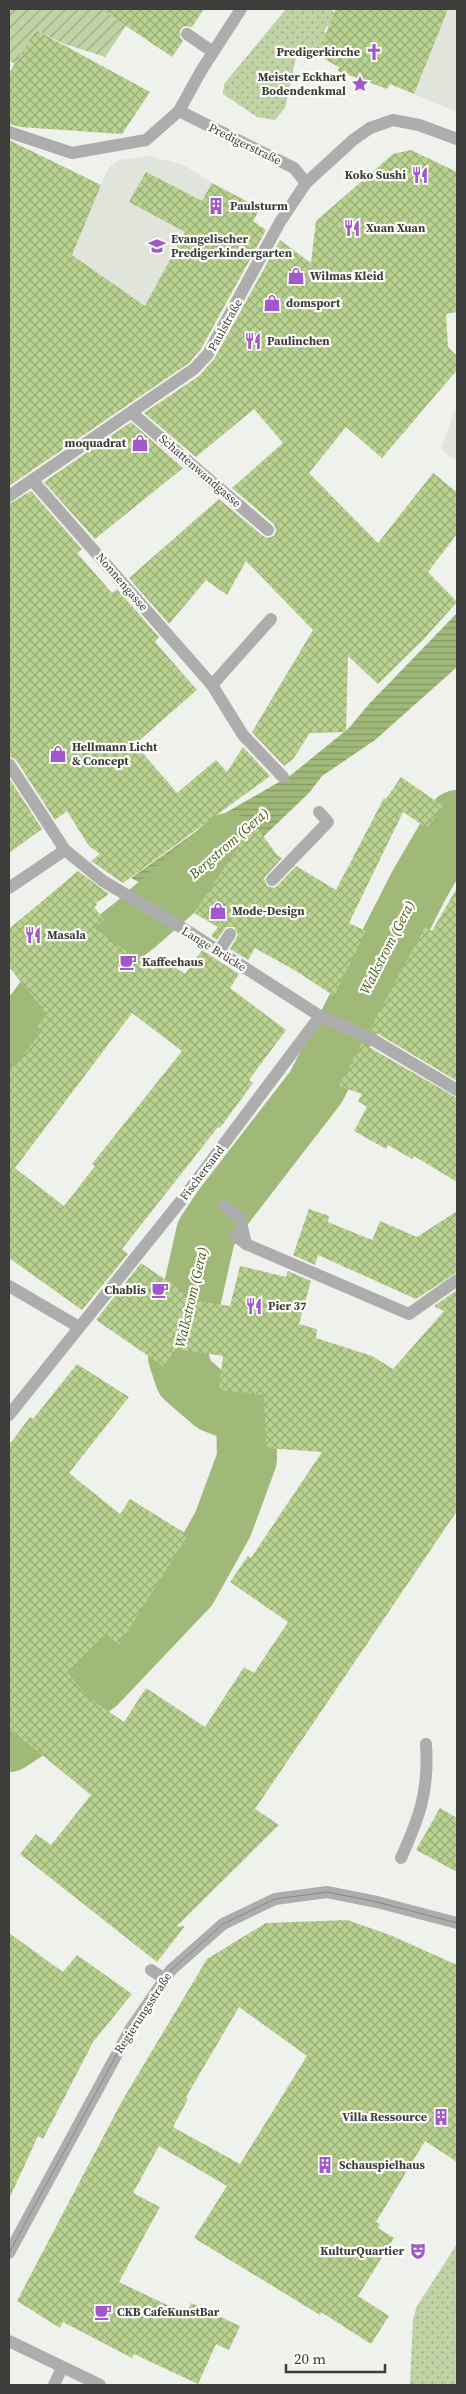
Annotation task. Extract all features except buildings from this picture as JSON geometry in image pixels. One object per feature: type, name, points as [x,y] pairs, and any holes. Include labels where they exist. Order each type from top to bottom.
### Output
[{"type":"street","points":[[9,132],[72,153],[146,140],[179,112],[213,52],[241,9]]},
{"type":"street","points":[[188,34],[213,52]]},
{"type":"street","name":"Predigerstraße","points":[[179,112],[294,168],[306,183]]},
{"type":"street","name":"Paulstraße","points":[[9,496],[194,369],[208,354],[280,222],[306,183],[353,140],[370,128],[393,120],[419,124],[457,139]]},
{"type":"street","name":"Schattenwandgasse","points":[[132,413],[268,530]]},
{"type":"street","name":"Nonnengasse","points":[[32,480],[212,685],[243,735],[282,777]]},
{"type":"street","points":[[212,685],[271,619]]},
{"type":"street","name":"Lange Brücke","points":[[9,764],[64,850],[121,893],[185,930],[320,1016],[370,1038],[457,1090]]},
{"type":"street","points":[[272,880],[328,822],[319,812]]},
{"type":"street","points":[[9,888],[64,850]]},
{"type":"street","points":[[219,952],[230,934]]},
{"type":"street","name":"Fischersand","points":[[9,1415],[184,1197],[320,1016]]},
{"type":"street","points":[[224,1206],[240,1218],[246,1244]]},
{"type":"street","points":[[236,1236],[246,1244],[409,1314],[457,1280]]},
{"type":"street","points":[[9,1286],[79,1327]]},
{"type":"street","points":[[401,1858],[422,1810],[428,1766],[426,1744]]},
{"type":"street","name":"Regierungsstraße","points":[[9,2253],[130,2030],[171,1970],[223,1924],[275,1899],[328,1892],[377,1902],[457,1924]]},
{"type":"street","points":[[151,1970],[165,1979]]},
{"type":"street","points":[[9,2341],[100,2385]]},
{"type":"street","points":[[54,2385],[62,2368]]},
{"type":"shaded area","points":[[9,9],[102,9],[126,26],[105,57],[62,43],[36,30],[15,64],[9,61]]},
{"type":"shaded area","points":[[286,9],[333,9],[332,11],[336,13],[330,27],[327,26],[324,32],[328,34],[322,49],[319,49],[316,55],[297,52],[285,108],[275,120],[257,117],[223,94],[224,84]]},
{"type":"shaded area","points":[[448,9],[457,9],[457,112],[414,94]]},
{"type":"shaded area","name":"Evangelischer Predigerkindergarten","points":[[149,156],[184,165],[212,183],[202,201],[187,346],[104,277],[70,254],[109,167],[119,160]]},
{"type":"shaded area","points":[[457,405],[457,461],[441,449]]},
{"type":"shaded area","points":[[457,2244],[457,2385],[410,2385],[413,2319],[417,2306]]},
{"type":"water","points":[[457,613],[457,667],[375,740],[322,776],[309,793],[264,836],[225,867],[194,913],[131,878],[208,823],[291,775],[349,728],[369,704]]},
{"type":"pier","points":[[131,878],[194,913],[193,916],[129,880]]},
{"type":"waterway","name":"Walkstrom (Gera)","points":[[9,1742],[96,1684],[188,1587],[223,1524],[247,1459],[246,1415],[214,1403],[185,1378],[178,1357],[206,1233],[224,1206],[316,1087],[419,885],[457,820]]},
{"type":"waterway","name":"Bergstrom (Gera)","points":[[9,1047],[52,990],[135,925],[228,843]]},
{"type":"tram line","points":[[9,2253],[130,2030],[171,1970],[223,1924],[275,1899],[327,1892],[377,1902],[457,1923]]},
{"type":"place","name":"Predigerkirche","points":[[374,52]]},
{"type":"place","name":"Meister Eckhart Bodendenkmal","points":[[360,84]]},
{"type":"place","name":"Koko Sushi","points":[[420,175]]},
{"type":"place","name":"Paulsturm","points":[[216,206]]},
{"type":"place","name":"Xuan Xuan","points":[[352,228]]},
{"type":"place","name":"Evangelischer Predigerkindergarten","points":[[157,246]]},
{"type":"place","name":"Wilmas Kleid","points":[[296,276]]},
{"type":"place","name":"domsport","points":[[272,303]]},
{"type":"place","name":"Paulinchen","points":[[253,341]]},
{"type":"place","name":"moquadrat","points":[[140,443]]},
{"type":"place","name":"Hellmann Licht & Concept","points":[[58,754]]},
{"type":"place","name":"Mode-Design","points":[[218,911]]},
{"type":"place","name":"Masala","points":[[33,935]]},
{"type":"place","name":"Kaffeehaus","points":[[128,962]]},
{"type":"place","name":"Chablis","points":[[160,1290]]},
{"type":"place","name":"Pier 37","points":[[254,1306]]},
{"type":"place","name":"Villa Ressource","points":[[441,2117]]},
{"type":"place","name":"Schauspielhaus","points":[[325,2165]]},
{"type":"place","name":"KulturQuartier","points":[[418,2251]]},
{"type":"place","name":"CKB CafeKunstBar","points":[[103,2312]]}]
